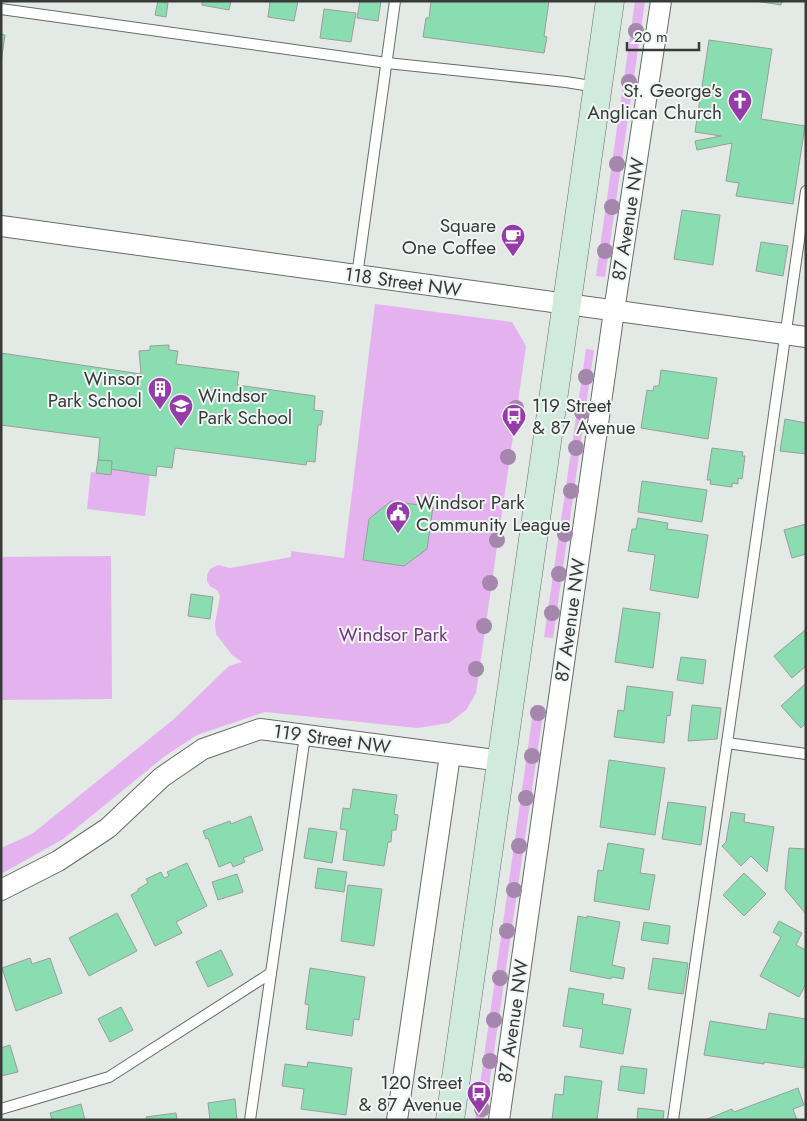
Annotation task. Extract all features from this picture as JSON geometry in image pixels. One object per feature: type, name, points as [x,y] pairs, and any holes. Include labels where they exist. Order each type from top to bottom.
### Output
[{"type":"main road","points":[[450,1120],[610,1]]},
{"type":"street","name":"87 Avenue NW","points":[[499,1120],[614,311],[661,1]]},
{"type":"street","name":"118 Street NW","points":[[1,226],[806,337]]},
{"type":"street","name":"119 Street NW","points":[[1,890],[58,861],[108,828],[162,777],[203,749],[260,729],[502,761]]},
{"type":"street","points":[[398,1120],[450,755]]},
{"type":"lane","points":[[358,276],[395,1]]},
{"type":"lane","points":[[1,9],[386,63],[598,87]]},
{"type":"lane","points":[[673,1120],[806,192]]},
{"type":"lane","points":[[250,1120],[305,736]]},
{"type":"lane","points":[[727,744],[806,754]]},
{"type":"lane","points":[[1,1109],[109,1077],[271,973]]},
{"type":"green space","points":[[635,1],[645,1],[605,277],[596,276]]},
{"type":"green space","name":"Windsor Park","points":[[375,304],[512,322],[526,346],[476,693],[466,710],[449,723],[417,728],[265,712],[197,735],[165,756],[63,839],[1,874],[1,848],[32,834],[174,719],[229,666],[242,662],[232,655],[216,634],[215,623],[220,597],[218,591],[210,586],[207,581],[210,569],[218,565],[230,568],[291,557],[291,551],[344,558]]},
{"type":"green space","points":[[586,349],[594,350],[553,638],[544,637]]},
{"type":"green space","points":[[111,469],[150,474],[145,516],[87,509],[91,472],[110,475]]},
{"type":"green space","points":[[111,556],[112,699],[1,700],[1,557]]},
{"type":"green space","points":[[534,705],[544,707],[484,1120],[475,1120]]},
{"type":"building","points":[[158,1],[168,3],[166,17],[155,15]]},
{"type":"building","points":[[202,1],[231,1],[229,10],[202,5]]},
{"type":"building","points":[[270,1],[298,1],[294,21],[268,17]]},
{"type":"building","points":[[360,1],[381,1],[378,21],[357,18]]},
{"type":"building","points":[[431,1],[549,1],[544,36],[547,37],[544,53],[423,37],[426,18],[429,18]]},
{"type":"building","points":[[755,1],[782,1],[781,5]]},
{"type":"building","points":[[324,9],[356,13],[351,42],[320,38]]},
{"type":"building","points":[[1,34],[5,35],[1,63]]},
{"type":"building","name":"St. George's Anglican Church","points":[[709,40],[772,49],[761,119],[805,126],[793,204],[736,196],[739,183],[726,181],[732,143],[697,150],[695,141],[721,136],[695,132]]},
{"type":"building","points":[[682,210],[720,215],[713,265],[674,259]]},
{"type":"building","points":[[761,242],[788,246],[783,276],[756,271]]},
{"type":"building","name":"Winsor Park School","points":[[169,345],[169,350],[178,351],[176,364],[239,372],[237,385],[315,396],[314,410],[323,411],[321,425],[318,425],[315,462],[307,461],[306,465],[175,448],[172,468],[157,466],[156,476],[111,469],[112,461],[98,460],[100,438],[1,425],[1,353],[141,374],[139,351],[150,350],[150,346]]},
{"type":"building","points":[[661,370],[717,378],[708,439],[641,428],[647,390],[653,391],[654,386],[659,386]]},
{"type":"building","points":[[785,419],[806,423],[806,454],[780,451]]},
{"type":"building","points":[[712,448],[743,452],[742,456],[745,456],[742,479],[738,478],[738,484],[732,483],[732,487],[710,484],[711,480],[707,480]]},
{"type":"building","points":[[98,460],[112,461],[111,475],[96,473]]},
{"type":"building","points":[[642,481],[707,490],[702,522],[638,512]]},
{"type":"building","name":"Windsor Park Community League","points":[[391,501],[433,507],[427,549],[404,566],[363,560],[369,519]]},
{"type":"building","points":[[638,518],[668,523],[667,529],[708,535],[698,598],[650,590],[655,555],[628,551],[632,529],[636,529]]},
{"type":"building","points":[[806,524],[806,554],[792,558],[784,530]]},
{"type":"building","points":[[191,594],[213,597],[210,619],[188,616]]},
{"type":"building","points":[[623,608],[660,613],[653,668],[615,662]]},
{"type":"building","points":[[805,630],[806,666],[792,678],[774,656]]},
{"type":"building","points":[[681,657],[706,660],[703,684],[677,680]]},
{"type":"building","points":[[804,685],[806,686],[806,723],[801,728],[781,706]]},
{"type":"building","points":[[627,686],[673,692],[670,716],[667,715],[664,743],[614,737],[618,710],[624,711]]},
{"type":"building","points":[[692,705],[721,708],[717,739],[688,741]]},
{"type":"building","points":[[609,760],[665,768],[655,835],[600,827]]},
{"type":"building","points":[[353,789],[397,795],[394,814],[398,815],[396,830],[392,830],[391,842],[388,842],[384,866],[343,860],[347,830],[340,829],[343,808],[350,809]]},
{"type":"building","points":[[668,802],[706,807],[701,845],[662,839]]},
{"type":"building","points":[[731,812],[745,814],[744,822],[774,827],[767,872],[751,856],[741,866],[722,846],[726,842]]},
{"type":"building","points":[[251,816],[263,850],[243,858],[245,862],[233,867],[231,862],[219,867],[208,838],[206,839],[203,831],[230,821],[231,824]]},
{"type":"building","points":[[309,828],[337,832],[332,863],[304,858]]},
{"type":"building","points":[[608,843],[644,849],[640,873],[655,875],[649,910],[594,901],[598,870],[603,871]]},
{"type":"building","points":[[789,848],[806,849],[806,914],[785,889]]},
{"type":"building","points":[[187,863],[207,906],[176,922],[182,933],[155,946],[131,895],[148,883],[146,879],[161,872],[164,878],[169,876],[167,872]]},
{"type":"building","points":[[318,868],[347,872],[344,892],[315,888]]},
{"type":"building","points":[[744,873],[766,894],[744,916],[723,895]]},
{"type":"building","points":[[237,874],[243,892],[218,900],[212,882]]},
{"type":"building","points":[[348,885],[382,889],[374,946],[341,941]]},
{"type":"building","points":[[117,913],[137,951],[89,976],[69,938]]},
{"type":"building","points":[[578,916],[620,922],[612,965],[625,968],[623,979],[612,977],[611,979],[570,971]]},
{"type":"building","points":[[779,921],[802,933],[796,945],[806,950],[806,984],[799,997],[760,976],[781,937],[773,932]]},
{"type":"building","points":[[644,922],[670,926],[668,944],[641,940]]},
{"type":"building","points":[[221,950],[233,975],[208,987],[196,962]]},
{"type":"building","points":[[30,958],[32,964],[50,958],[62,993],[16,1011],[2,968]]},
{"type":"building","points":[[653,958],[688,963],[683,994],[648,989]]},
{"type":"building","points":[[310,968],[365,977],[359,1020],[354,1019],[352,1036],[306,1029],[309,1005],[305,1004]]},
{"type":"building","points":[[569,988],[604,994],[602,1004],[631,1009],[623,1054],[580,1047],[583,1029],[563,1026]]},
{"type":"building","points":[[121,1007],[133,1030],[110,1042],[98,1019]]},
{"type":"building","points":[[769,1013],[806,1019],[806,1056],[804,1068],[704,1055],[710,1021],[766,1030]]},
{"type":"building","points":[[10,1045],[18,1072],[1,1076],[1,1048]]},
{"type":"building","points":[[308,1062],[352,1068],[346,1115],[301,1109],[304,1089],[282,1086],[285,1064],[307,1067]]},
{"type":"building","points":[[621,1066],[647,1069],[644,1094],[618,1090]]},
{"type":"building","points":[[565,1076],[602,1081],[597,1120],[552,1120],[555,1094],[563,1095]]},
{"type":"building","points":[[798,1088],[804,1105],[793,1109],[797,1120],[705,1120],[732,1109],[734,1112]]},
{"type":"building","points":[[235,1099],[237,1120],[210,1120],[208,1103]]},
{"type":"building","points":[[81,1104],[85,1120],[52,1120],[50,1113]]},
{"type":"building","points":[[638,1108],[664,1111],[663,1120],[637,1120]]},
{"type":"building","points":[[176,1113],[177,1120],[147,1120],[146,1117]]},
{"type":"place","name":"St. George's Anglican Church","points":[[740,122]]},
{"type":"place","name":"Square One Coffee","points":[[513,257]]},
{"type":"place","name":"Winsor Park School","points":[[160,410]]},
{"type":"place","name":"Windsor Park School","points":[[181,427]]},
{"type":"place","name":"119 Street & 87 Avenue","points":[[514,437]]},
{"type":"place","name":"Windsor Park Community League","points":[[398,534]]},
{"type":"place","name":"120 Street & 87 Avenue","points":[[479,1114]]}]
